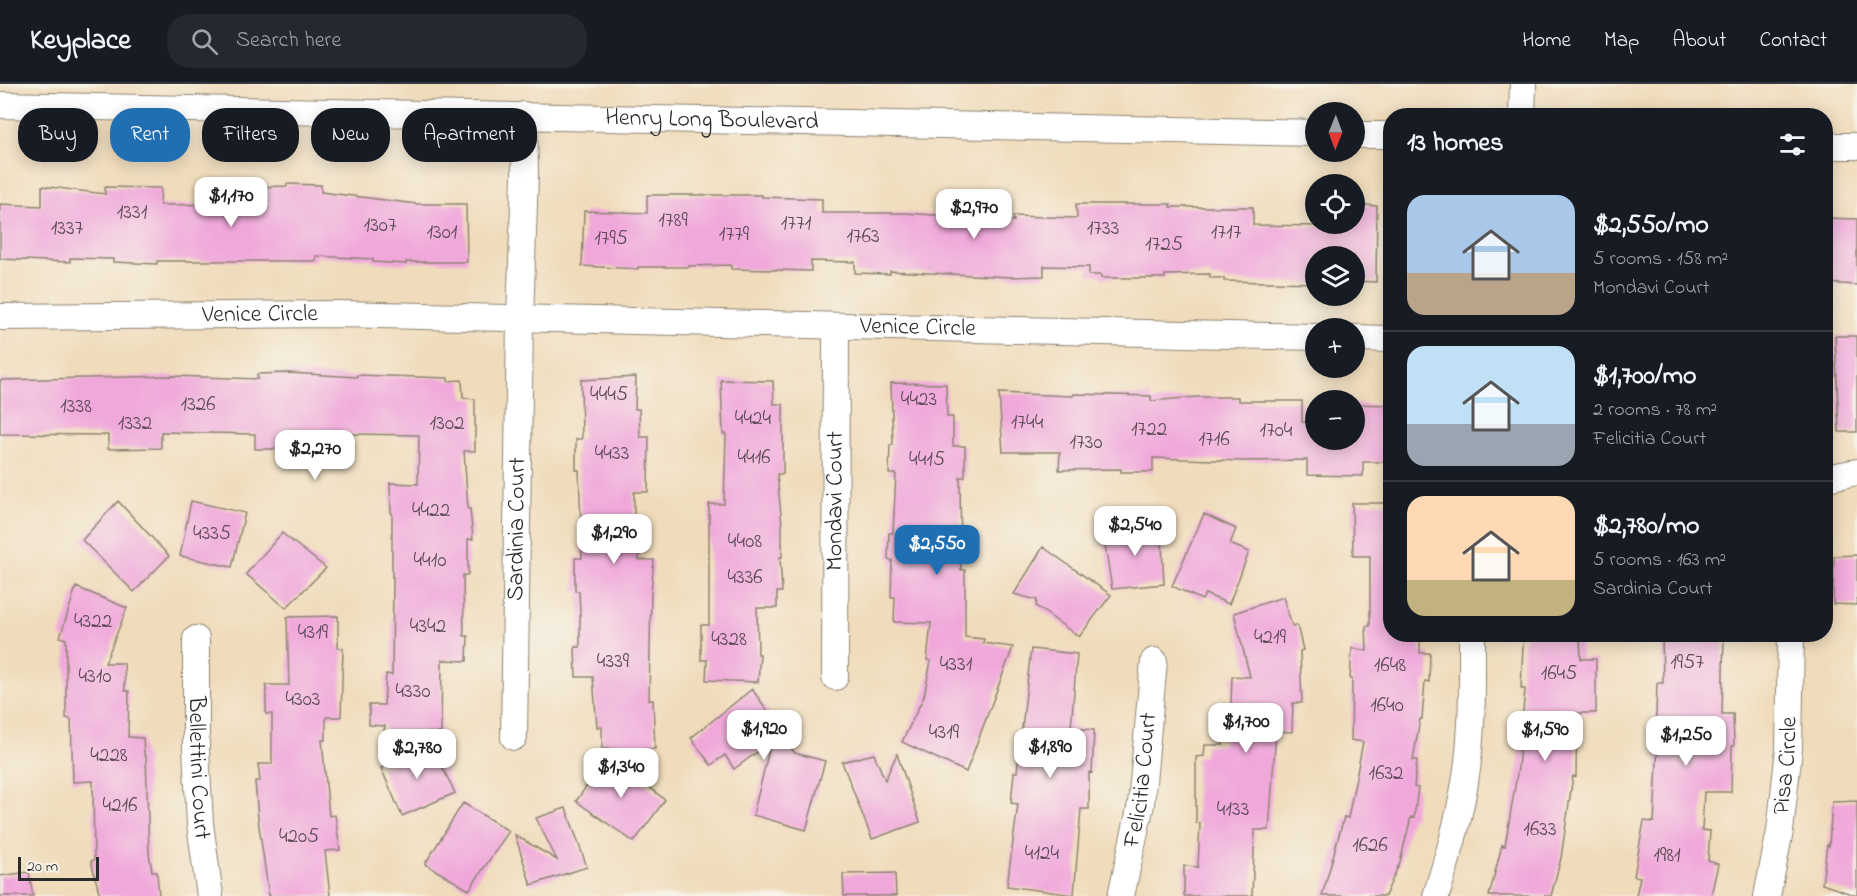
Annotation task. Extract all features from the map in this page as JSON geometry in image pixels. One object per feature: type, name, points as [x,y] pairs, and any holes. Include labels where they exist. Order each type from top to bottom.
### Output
[{"type":"street","points":[[1522,108],[1523,84]]},
{"type":"street","name":"Henry Long Boulevard","points":[[0,105],[402,113]]},
{"type":"street","name":"Henry Long Boulevard","points":[[537,115],[1305,134]]},
{"type":"street","points":[[1365,135],[1383,135]]},
{"type":"street","points":[[1833,146],[1857,147]]},
{"type":"street","points":[[519,319],[525,162]]},
{"type":"street","name":"Venice Circle","points":[[0,317],[339,314],[1305,337]]},
{"type":"street","name":"Sardinia Court","points":[[514,737],[519,319]]},
{"type":"street","name":"Mondavi Court","points":[[836,326],[836,677]]},
{"type":"street","points":[[1365,338],[1383,339]]},
{"type":"street","points":[[1833,477],[1857,472]]},
{"type":"street","name":"Bellettini Court","points":[[196,639],[195,748],[200,824],[210,896]]},
{"type":"street","points":[[1436,896],[1456,831],[1467,768],[1472,705],[1472,642]]},
{"type":"street","name":"Pisa Circle","points":[[1767,896],[1780,831],[1789,749],[1791,642]]},
{"type":"street","name":"Felicitia Court","points":[[1121,896],[1141,804],[1154,661]]},
{"type":"building","points":[[287,184],[321,185],[321,192],[417,204],[466,204],[467,262],[406,262],[406,264],[373,262],[373,259],[316,256],[316,261],[157,261],[157,264],[113,262],[113,259],[70,258],[70,262],[0,259],[0,204],[42,206],[42,186],[105,194],[105,187],[161,188],[160,205],[227,204],[228,188],[287,186]]},
{"type":"building","points":[[647,195],[762,195],[762,197],[822,199],[822,213],[905,213],[948,216],[948,218],[1014,221],[1013,216],[1077,218],[1076,204],[1171,204],[1170,207],[1253,207],[1253,225],[1305,226],[1305,234],[1365,234],[1365,205],[1377,206],[1376,282],[1365,282],[1365,246],[1305,246],[1305,283],[1224,281],[1224,278],[1210,278],[1210,274],[1165,275],[1165,278],[1101,278],[1101,275],[1089,275],[1089,267],[1044,266],[1044,276],[1011,277],[890,271],[890,274],[855,273],[855,262],[811,261],[811,271],[731,269],[731,265],[638,267],[638,269],[582,266],[584,211],[647,213]]},
{"type":"building","points":[[1833,218],[1857,219],[1857,285],[1833,283]]},
{"type":"building","points":[[1835,336],[1857,336],[1857,432],[1839,432]]},
{"type":"building","points":[[290,373],[357,377],[357,375],[448,378],[448,381],[462,380],[463,398],[475,399],[475,451],[464,451],[468,509],[470,509],[473,539],[468,539],[468,575],[463,575],[464,636],[468,636],[467,661],[442,660],[441,733],[384,731],[385,726],[369,725],[369,705],[384,705],[386,674],[392,675],[393,577],[390,483],[418,484],[419,435],[351,434],[351,438],[284,436],[284,449],[255,449],[255,434],[161,432],[161,448],[108,449],[108,435],[0,434],[0,380],[173,376],[258,379],[257,374]]},
{"type":"building","points":[[636,377],[635,409],[639,409],[640,437],[649,437],[648,492],[634,492],[634,532],[639,532],[639,560],[654,560],[651,593],[649,700],[653,700],[655,749],[602,749],[602,727],[597,727],[593,677],[576,677],[575,647],[580,647],[580,613],[579,591],[575,591],[575,558],[582,558],[576,439],[582,439],[581,380]]},
{"type":"building","points":[[721,380],[773,381],[774,404],[783,404],[783,474],[777,474],[782,525],[782,557],[780,557],[782,592],[777,592],[777,608],[757,608],[758,654],[760,654],[758,682],[706,680],[707,660],[701,660],[701,625],[709,625],[709,504],[724,504],[726,434],[723,434]]},
{"type":"building","points":[[891,383],[946,384],[947,417],[953,417],[953,446],[965,446],[965,477],[960,477],[961,570],[965,570],[965,637],[984,639],[983,643],[1013,647],[966,772],[902,742],[924,696],[931,661],[927,660],[931,623],[894,622],[895,597],[891,597],[892,560],[888,559],[889,533],[893,533],[896,474],[889,474],[890,445],[893,445]]},
{"type":"building","points":[[999,393],[1151,396],[1151,401],[1196,397],[1238,397],[1238,401],[1302,401],[1305,450],[1365,450],[1365,404],[1383,405],[1383,462],[1363,462],[1363,476],[1307,475],[1307,460],[1243,461],[1153,458],[1153,472],[1121,472],[1121,469],[1059,470],[1060,452],[1003,452]]},
{"type":"building","points":[[118,501],[169,556],[134,592],[82,540]]},
{"type":"building","points":[[191,501],[245,513],[232,567],[180,556]]},
{"type":"building","points":[[1352,503],[1383,503],[1383,642],[1420,642],[1420,653],[1430,653],[1429,682],[1425,681],[1422,719],[1420,719],[1413,760],[1417,760],[1414,787],[1418,788],[1414,818],[1411,817],[1400,862],[1385,896],[1322,896],[1344,817],[1348,818],[1363,742],[1351,740],[1352,679],[1350,679],[1352,648],[1367,651],[1366,626],[1370,626],[1370,556],[1353,556]]},
{"type":"building","points":[[1204,514],[1236,529],[1230,544],[1249,552],[1229,604],[1205,594],[1202,600],[1172,586]]},
{"type":"building","points":[[1161,524],[1164,584],[1112,589],[1103,533]]},
{"type":"building","points":[[282,533],[326,568],[286,608],[246,574]]},
{"type":"building","points":[[1043,547],[1111,595],[1079,637],[1036,606],[1037,600],[1014,594]]},
{"type":"building","points":[[1857,555],[1857,605],[1833,604],[1834,556]]},
{"type":"building","points":[[76,587],[127,608],[105,663],[124,663],[125,691],[129,691],[128,737],[143,738],[144,755],[146,756],[149,854],[152,871],[157,872],[159,896],[100,896],[91,861],[94,860],[93,781],[73,782],[71,719],[66,718],[66,639],[60,637]]},
{"type":"building","points":[[1283,597],[1292,626],[1297,625],[1303,650],[1300,651],[1302,703],[1293,703],[1292,732],[1276,731],[1269,830],[1255,830],[1252,896],[1184,896],[1184,866],[1198,867],[1200,823],[1196,823],[1196,757],[1204,756],[1205,745],[1223,745],[1223,732],[1230,732],[1232,676],[1250,677],[1234,613]]},
{"type":"building","points":[[338,616],[338,648],[343,648],[341,717],[326,717],[326,740],[322,740],[329,816],[335,815],[340,850],[325,851],[330,896],[269,896],[255,781],[260,781],[258,764],[272,764],[272,714],[266,714],[266,685],[289,685],[287,617]]},
{"type":"building","points":[[1524,642],[1580,642],[1581,659],[1596,659],[1596,713],[1577,713],[1576,777],[1573,776],[1561,858],[1551,896],[1489,896],[1502,845],[1505,846],[1518,768],[1525,689],[1521,689]]},
{"type":"building","points":[[1662,642],[1724,642],[1722,714],[1733,714],[1734,746],[1732,746],[1731,792],[1704,792],[1702,830],[1710,831],[1708,861],[1718,864],[1711,896],[1636,896],[1640,877],[1634,876],[1644,821],[1654,822],[1658,743],[1655,743],[1657,683],[1663,683]]},
{"type":"building","points":[[1031,649],[1077,654],[1071,728],[1094,730],[1092,773],[1089,772],[1089,809],[1081,809],[1074,895],[1007,886],[1018,804],[1011,803],[1014,772],[1017,772]]},
{"type":"building","points":[[752,689],[770,714],[765,717],[795,753],[825,761],[806,830],[753,815],[771,742],[734,769],[725,755],[711,765],[691,738]]},
{"type":"building","points":[[431,744],[455,793],[402,816],[381,768]]},
{"type":"building","points":[[874,754],[885,780],[897,754],[920,822],[872,839],[842,762]]},
{"type":"building","points":[[609,755],[665,800],[634,842],[576,801]]},
{"type":"building","points":[[1857,801],[1857,896],[1822,884],[1827,845],[1829,846],[1832,802]]},
{"type":"building","points":[[463,803],[509,831],[469,890],[425,864]]},
{"type":"building","points":[[566,808],[587,867],[531,885],[515,835],[557,860],[536,818]]},
{"type":"building","points":[[29,872],[33,896],[0,896],[0,876]]},
{"type":"building","points":[[895,873],[896,896],[844,896],[843,874]]}]
